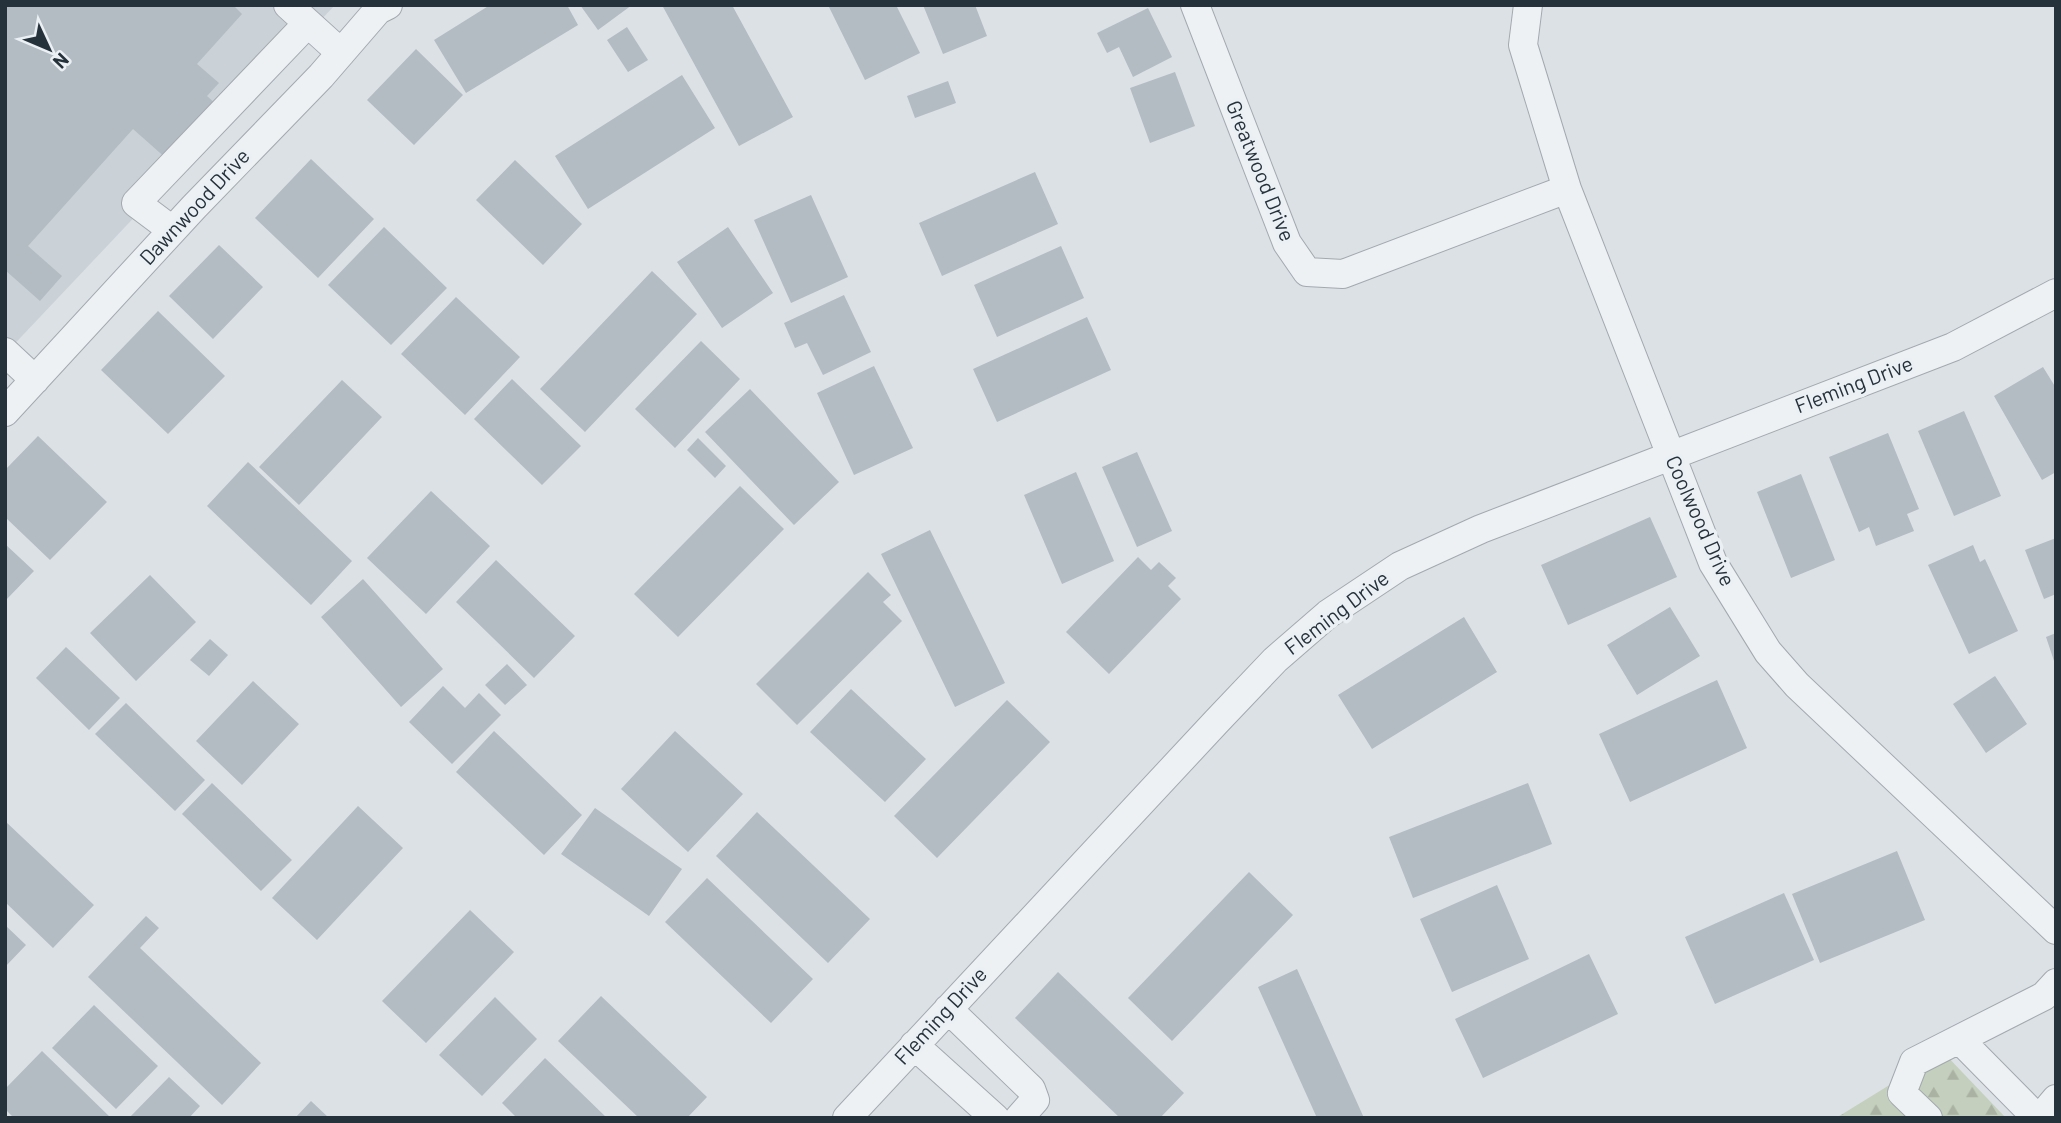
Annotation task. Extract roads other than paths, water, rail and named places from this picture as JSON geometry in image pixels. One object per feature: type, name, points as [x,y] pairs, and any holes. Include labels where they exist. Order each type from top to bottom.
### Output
[{"type":"street","name":"Dawnwood Drive","points":[[5,412],[172,230],[341,53],[378,10],[388,5]]},
{"type":"street","name":"Greatwood Drive","points":[[1195,5],[1286,243],[1307,272],[1343,274],[1567,189]]},
{"type":"street","name":"Coolwood Drive","points":[[1528,5],[1523,44],[1567,189],[1713,563],[1768,652],[1797,685],[2056,930]]},
{"type":"street","points":[[172,230],[136,203],[298,14],[341,53]]},
{"type":"street","name":"Fleming Drive","points":[[847,1118],[1275,660],[1328,614],[1400,566],[1481,529],[1953,347],[2056,293]]},
{"type":"street","points":[[5,352],[35,380]]},
{"type":"street","points":[[1928,1118],[1902,1093],[1914,1062],[2050,1000]]},
{"type":"street","points":[[948,1009],[1031,1089],[1035,1100],[1019,1118]]},
{"type":"street","points":[[1960,1040],[2038,1118],[2056,1099]]},
{"type":"street","points":[[914,1045],[995,1118]]}]
